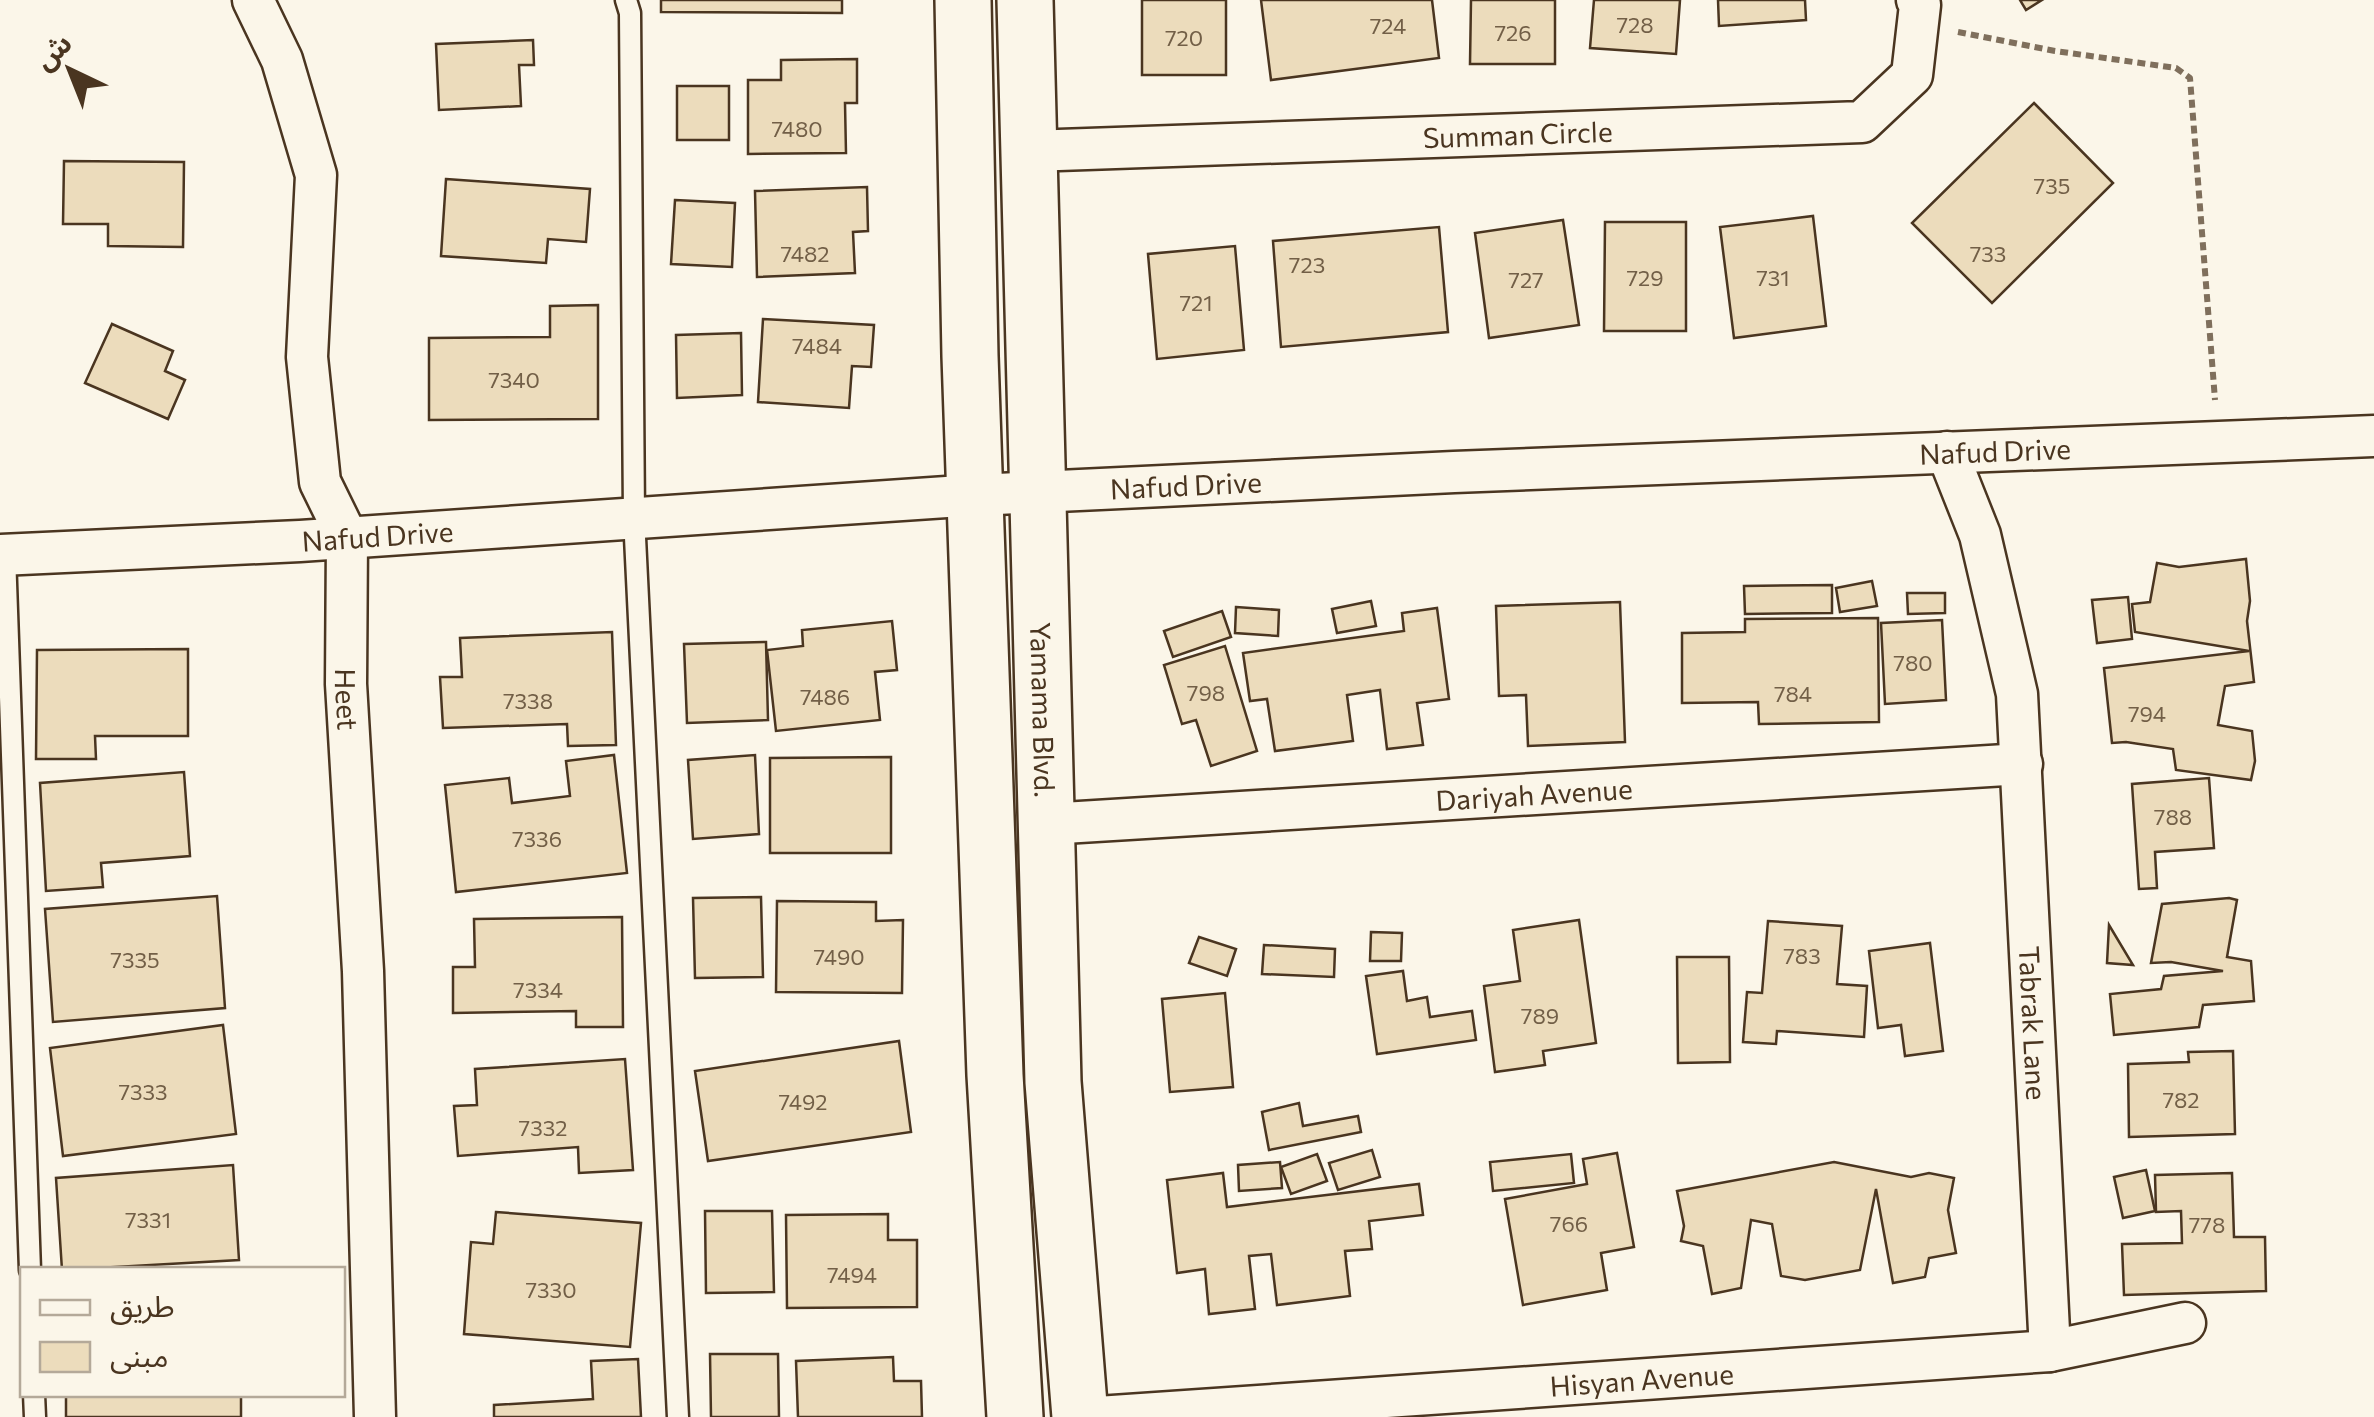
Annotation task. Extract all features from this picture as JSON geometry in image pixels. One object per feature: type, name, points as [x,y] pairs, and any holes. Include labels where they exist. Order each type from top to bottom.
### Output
[{"type":"main road","points":[[963,0],[995,1075],[1015,1417]]},
{"type":"main road","name":"Yamama Blvd.","points":[[1025,0],[1053,1082],[1080,1417]]},
{"type":"street","name":"Heet","points":[[253,0],[282,60],[316,175],[307,357],[320,482],[348,537],[346,684],[363,971],[375,1417]]},
{"type":"street","name":"Summan Circle","points":[[1030,151],[1862,122],[1912,75],[1917,12]]},
{"type":"street","name":"Nafud Drive","points":[[2,554],[348,537],[976,495],[2374,436]]},
{"type":"street","name":"Tabrak Lane","points":[[1947,452],[1980,535],[2017,694],[2050,1352]]},
{"type":"street","name":"Dariyah Avenue","points":[[1047,824],[2022,764]]},
{"type":"street","name":"Hisyan Avenue","points":[[1098,1417],[2050,1352],[2186,1323]]},
{"type":"lane","points":[[626,0],[630,12],[634,517],[678,1417]]},
{"type":"lane","points":[[2,554],[30,1267]]},
{"type":"path","points":[[1917,12],[2055,51],[2176,68],[2190,78],[2218,442]]},
{"type":"building","points":[[661,0],[842,0],[842,13],[661,12]]},
{"type":"building","points":[[1142,0],[1226,0],[1226,75],[1142,75]]},
{"type":"building","points":[[1261,0],[1432,0],[1439,58],[1271,80]]},
{"type":"building","points":[[1471,0],[1555,0],[1555,64],[1470,64]]},
{"type":"building","points":[[1594,0],[1680,0],[1676,54],[1590,48]]},
{"type":"building","points":[[1718,0],[1805,0],[1806,20],[1719,26]]},
{"type":"building","points":[[2020,0],[2042,0],[2026,10]]},
{"type":"building","points":[[533,40],[534,65],[519,65],[521,106],[439,110],[436,44]]},
{"type":"building","points":[[857,59],[857,103],[845,103],[846,153],[748,154],[748,80],[781,80],[781,60]]},
{"type":"building","points":[[677,86],[729,86],[729,140],[677,140]]},
{"type":"building","points":[[2034,103],[2113,183],[1992,303],[1912,223]]},
{"type":"building","points":[[64,161],[184,162],[183,247],[108,246],[108,224],[63,224]]},
{"type":"building","points":[[446,179],[590,189],[586,242],[548,239],[546,263],[441,256]]},
{"type":"building","points":[[867,187],[868,231],[853,232],[855,273],[757,277],[755,191]]},
{"type":"building","points":[[675,200],[735,203],[732,267],[671,264]]},
{"type":"building","points":[[1813,216],[1826,326],[1734,338],[1720,227]]},
{"type":"building","points":[[1563,220],[1579,325],[1489,338],[1475,233]]},
{"type":"building","points":[[1605,222],[1686,222],[1686,331],[1604,331]]},
{"type":"building","points":[[1439,227],[1448,332],[1281,347],[1273,241]]},
{"type":"building","points":[[1235,246],[1244,350],[1157,359],[1148,254]]},
{"type":"building","points":[[598,305],[598,419],[429,420],[429,338],[550,337],[550,306]]},
{"type":"building","points":[[763,319],[874,325],[871,367],[852,366],[849,408],[758,402]]},
{"type":"building","points":[[112,324],[173,351],[165,371],[185,380],[168,419],[85,383]]},
{"type":"building","points":[[741,333],[742,395],[677,398],[676,335]]},
{"type":"building","points":[[2246,559],[2250,601],[2247,621],[2254,682],[2225,686],[2218,725],[2252,731],[2255,761],[2251,780],[2176,770],[2173,749],[2112,743],[2104,668],[2249,651],[2135,632],[2132,604],[2150,602],[2157,563],[2179,567]]},
{"type":"building","points":[[1872,581],[1877,606],[1840,612],[1836,588]]},
{"type":"building","points":[[1832,585],[1832,613],[1745,614],[1744,586]]},
{"type":"building","points":[[1907,593],[1945,593],[1945,613],[1908,614]]},
{"type":"building","points":[[2128,597],[2132,639],[2097,643],[2092,600]]},
{"type":"building","points":[[1371,601],[1376,626],[1337,633],[1332,609]]},
{"type":"building","points":[[1620,602],[1625,742],[1528,746],[1526,695],[1499,696],[1496,606]]},
{"type":"building","points":[[1236,607],[1279,610],[1278,636],[1235,633]]},
{"type":"building","points":[[1437,608],[1449,699],[1417,703],[1423,745],[1387,749],[1380,690],[1347,695],[1353,741],[1275,751],[1267,699],[1250,701],[1243,653],[1404,631],[1402,613]]},
{"type":"building","points":[[1222,611],[1231,637],[1173,657],[1164,631]]},
{"type":"building","points":[[1878,618],[1879,722],[1759,724],[1758,702],[1682,703],[1682,633],[1745,632],[1745,619]]},
{"type":"building","points":[[1942,620],[1946,700],[1885,704],[1881,623]]},
{"type":"building","points":[[892,621],[897,670],[875,672],[880,720],[776,731],[767,650],[803,646],[802,630]]},
{"type":"building","points":[[612,632],[616,745],[568,746],[567,724],[443,728],[440,677],[462,677],[460,638]]},
{"type":"building","points":[[766,642],[768,720],[687,723],[684,644]]},
{"type":"building","points":[[1225,646],[1257,751],[1211,766],[1196,720],[1182,724],[1164,665]]},
{"type":"building","points":[[188,649],[188,736],[95,736],[96,759],[36,759],[37,650]]},
{"type":"building","points":[[614,755],[627,873],[456,892],[445,785],[509,778],[512,803],[570,796],[566,761]]},
{"type":"building","points":[[755,755],[759,834],[693,839],[688,760]]},
{"type":"building","points":[[891,757],[891,853],[770,853],[770,758]]},
{"type":"building","points":[[184,772],[190,856],[101,863],[103,887],[46,891],[40,783]]},
{"type":"building","points":[[2209,778],[2214,848],[2155,852],[2157,888],[2139,889],[2132,784]]},
{"type":"building","points":[[217,896],[225,1008],[53,1022],[45,909]]},
{"type":"building","points":[[761,897],[763,977],[695,978],[693,898]]},
{"type":"building","points":[[2237,900],[2227,957],[2251,961],[2254,1001],[2203,1005],[2199,1027],[2114,1035],[2110,994],[2161,989],[2164,976],[2223,971],[2171,962],[2151,963],[2162,904]]},
{"type":"building","points":[[777,901],[876,902],[876,921],[903,920],[902,993],[776,992]]},
{"type":"building","points":[[622,917],[623,1027],[576,1027],[576,1011],[453,1013],[453,967],[475,967],[474,919]]},
{"type":"building","points":[[1579,920],[1596,1043],[1543,1051],[1545,1065],[1495,1072],[1484,986],[1520,981],[1513,930]]},
{"type":"building","points":[[1768,921],[1842,926],[1837,984],[1867,986],[1864,1037],[1777,1031],[1776,1044],[1743,1042],[1747,992],[1762,993]]},
{"type":"building","points":[[2109,925],[2133,965],[2107,963]]},
{"type":"building","points":[[1371,932],[1402,933],[1401,961],[1370,961]]},
{"type":"building","points":[[1199,937],[1236,949],[1227,976],[1189,963]]},
{"type":"building","points":[[1930,943],[1943,1051],[1905,1056],[1901,1025],[1878,1028],[1869,951]]},
{"type":"building","points":[[1264,945],[1335,949],[1334,977],[1262,974]]},
{"type":"building","points":[[1677,957],[1729,957],[1730,1062],[1678,1063]]},
{"type":"building","points":[[1403,971],[1407,1001],[1427,997],[1430,1017],[1472,1011],[1476,1040],[1377,1054],[1366,976]]},
{"type":"building","points":[[1225,993],[1233,1087],[1170,1092],[1162,999]]},
{"type":"building","points":[[223,1025],[236,1134],[63,1156],[50,1048]]},
{"type":"building","points":[[899,1041],[911,1132],[708,1161],[695,1071]]},
{"type":"building","points":[[2233,1051],[2235,1134],[2129,1137],[2128,1064],[2189,1062],[2188,1052]]},
{"type":"building","points":[[625,1059],[633,1170],[579,1173],[578,1147],[458,1156],[454,1106],[477,1105],[475,1069]]},
{"type":"building","points":[[1299,1103],[1303,1126],[1358,1116],[1361,1132],[1269,1150],[1262,1112]]},
{"type":"building","points":[[1372,1150],[1380,1177],[1338,1190],[1329,1163]]},
{"type":"building","points":[[1617,1153],[1634,1247],[1601,1253],[1607,1290],[1523,1305],[1505,1199],[1587,1184],[1583,1159]]},
{"type":"building","points":[[1317,1154],[1327,1181],[1291,1194],[1281,1167]]},
{"type":"building","points":[[1571,1154],[1574,1183],[1493,1191],[1490,1162]]},
{"type":"building","points":[[1280,1162],[1282,1188],[1239,1191],[1238,1165]]},
{"type":"building","points":[[1834,1162],[1911,1177],[1929,1173],[1954,1178],[1948,1210],[1956,1253],[1929,1258],[1925,1277],[1893,1283],[1876,1189],[1860,1270],[1805,1280],[1781,1276],[1772,1224],[1751,1220],[1741,1288],[1712,1294],[1703,1246],[1681,1241],[1684,1226],[1677,1191]]},
{"type":"building","points":[[233,1165],[239,1260],[62,1267],[56,1178]]},
{"type":"building","points":[[2146,1170],[2155,1211],[2123,1218],[2114,1177]]},
{"type":"building","points":[[1223,1173],[1227,1207],[1419,1184],[1423,1215],[1369,1221],[1372,1249],[1345,1251],[1350,1296],[1277,1305],[1271,1254],[1249,1256],[1255,1309],[1209,1314],[1205,1269],[1177,1273],[1167,1180]]},
{"type":"building","points":[[2232,1173],[2234,1237],[2265,1237],[2266,1291],[2124,1295],[2122,1244],[2182,1243],[2181,1211],[2156,1212],[2155,1175]]},
{"type":"building","points":[[705,1211],[772,1211],[774,1292],[706,1293]]},
{"type":"building","points":[[496,1212],[641,1223],[630,1347],[464,1334],[471,1242],[493,1244]]},
{"type":"building","points":[[888,1214],[888,1240],[917,1240],[917,1307],[787,1308],[786,1215]]},
{"type":"building","points":[[710,1354],[778,1354],[779,1417],[711,1417]]},
{"type":"building","points":[[893,1357],[894,1381],[921,1381],[922,1417],[798,1417],[796,1361]]},
{"type":"building","points":[[638,1359],[641,1417],[494,1417],[494,1405],[593,1399],[591,1361]]},
{"type":"building","points":[[66,1397],[241,1397],[241,1417],[66,1417]]}]
